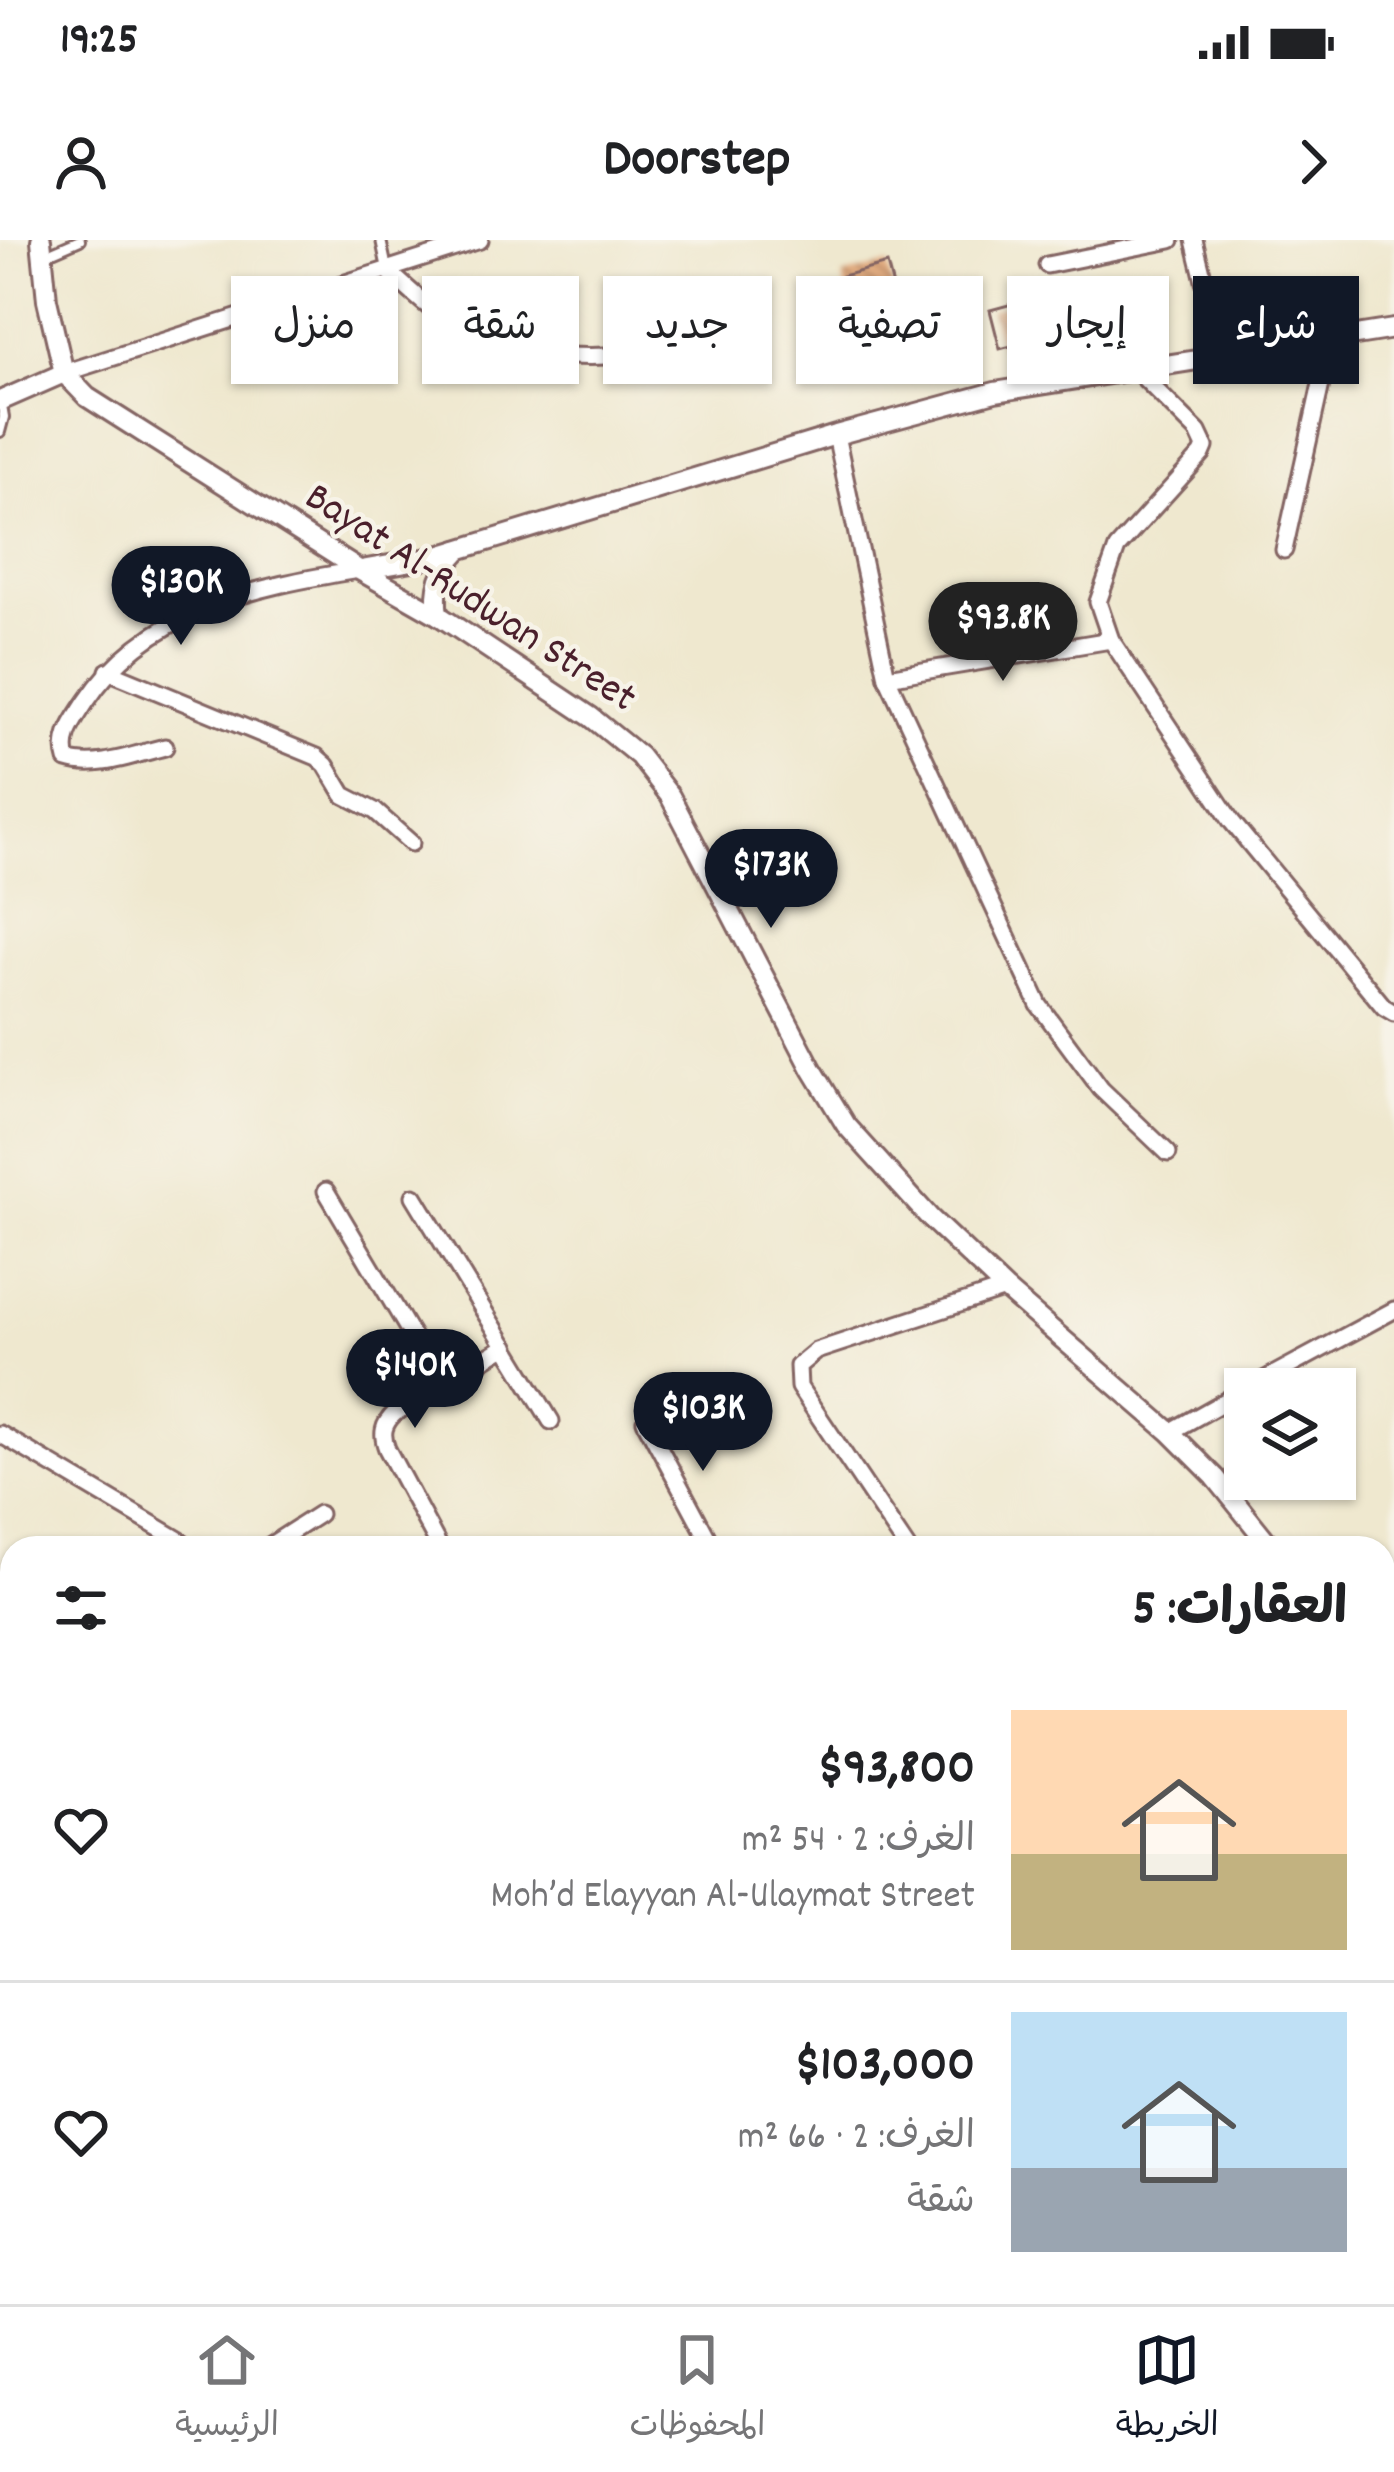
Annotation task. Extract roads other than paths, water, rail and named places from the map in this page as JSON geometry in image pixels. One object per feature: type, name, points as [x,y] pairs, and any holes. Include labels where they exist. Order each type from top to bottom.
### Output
[{"type":"street","points":[[0,400],[64,373],[480,240]]},
{"type":"street","points":[[1047,265],[1171,240]]},
{"type":"street","points":[[1193,240],[1202,276]]},
{"type":"street","points":[[41,248],[50,319],[64,373]]},
{"type":"street","points":[[387,271],[439,315],[493,341],[570,356],[603,355]]},
{"type":"street","points":[[1359,334],[1394,329]]},
{"type":"street","name":"Bayat Al-Rudwan Street","points":[[64,373],[105,410],[439,616],[615,734],[670,796],[812,1069],[846,1124],[931,1219],[1170,1432],[1215,1477],[1262,1536]]},
{"type":"street","points":[[165,747],[77,764],[67,760],[64,749],[67,731],[108,671],[151,636],[189,614],[288,581],[410,563],[459,550],[836,435],[995,392],[1046,384]]},
{"type":"street","points":[[1150,384],[1198,432],[1205,447],[1117,548],[1098,602],[1111,640],[1232,822],[1394,1013]]},
{"type":"street","points":[[1284,550],[1320,384]]},
{"type":"street","points":[[836,435],[886,677],[1039,1005],[1101,1089],[1168,1153]]},
{"type":"street","points":[[439,616],[438,579],[459,550]]},
{"type":"street","points":[[886,677],[1111,640]]},
{"type":"street","points":[[108,671],[316,757],[344,794],[375,811],[411,843]]},
{"type":"street","points":[[326,1191],[442,1386]]},
{"type":"street","points":[[414,1196],[551,1421]]},
{"type":"street","points":[[899,1536],[799,1388],[798,1366],[816,1352],[1005,1289]]},
{"type":"street","points":[[1287,1368],[1394,1310]]},
{"type":"street","points":[[434,1536],[383,1439],[383,1429],[388,1420],[506,1346]]},
{"type":"street","points":[[1170,1432],[1224,1402]]},
{"type":"street","points":[[645,1421],[707,1536]]},
{"type":"street","points":[[0,1433],[172,1536]]},
{"type":"street","points":[[285,1536],[319,1514]]},
{"type":"lane","points":[[41,248],[80,240]]},
{"type":"lane","points":[[381,240],[387,271]]},
{"type":"lane","points":[[0,400],[4,417],[0,433]]}]
